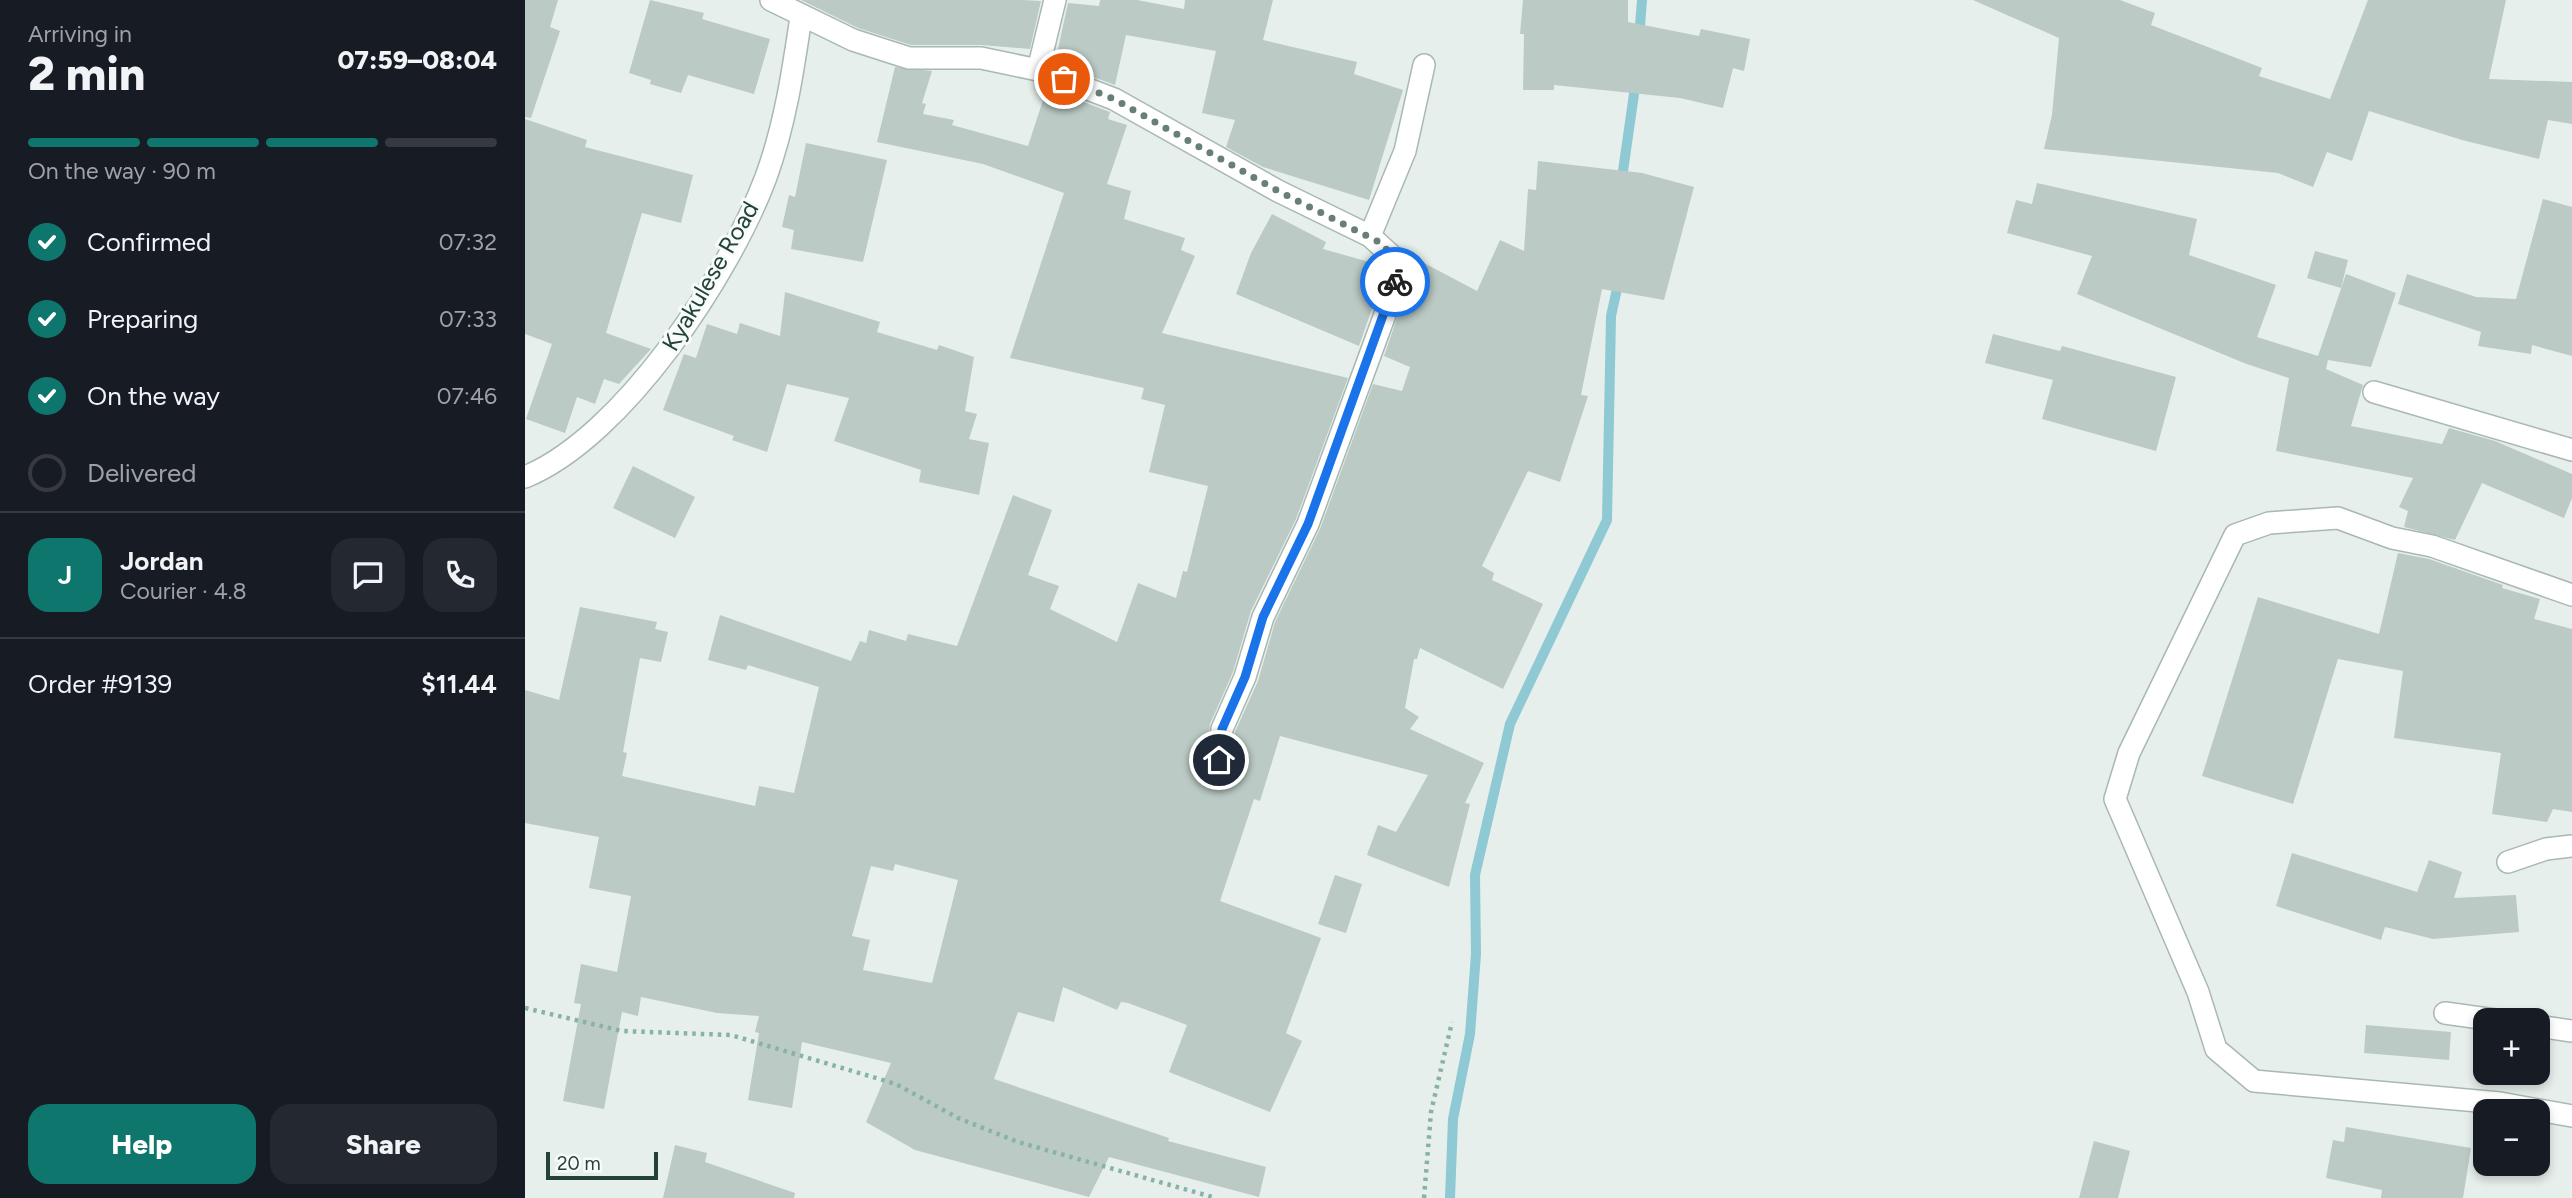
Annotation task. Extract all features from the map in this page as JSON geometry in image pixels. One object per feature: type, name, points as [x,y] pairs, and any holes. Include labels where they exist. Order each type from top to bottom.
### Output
[{"type":"street","points":[[771,0],[801,17],[853,40],[909,58],[981,58],[1038,71],[1114,99],[1278,191],[1370,236],[1381,243],[1393,257],[1394,285],[1308,524],[1263,617],[1245,677],[1222,729],[1219,760]]},
{"type":"street","points":[[1038,71],[1055,0]]},
{"type":"street","name":"Kyakulese Road","points":[[525,477],[548,468],[593,432],[619,406],[653,370],[705,295],[765,179],[789,97],[801,17]]},
{"type":"street","points":[[1370,236],[1405,151],[1424,65]]},
{"type":"street","points":[[2374,392],[2572,450]]},
{"type":"street","points":[[2572,595],[2432,546],[2392,538],[2338,518],[2269,523],[2235,535],[2129,753],[2115,799],[2198,992],[2217,1049],[2254,1081],[2500,1103],[2572,1116]]},
{"type":"street","points":[[2508,862],[2546,849],[2572,845]]},
{"type":"street","points":[[2445,1013],[2473,1017]]},
{"type":"street","points":[[2550,1028],[2572,1031]]},
{"type":"path","points":[[525,1008],[622,1031],[731,1035],[896,1084],[958,1118],[1018,1142],[1216,1198]]},
{"type":"path","points":[[1425,1198],[1431,1112],[1452,1022]]},
{"type":"building","points":[[525,0],[558,0],[550,27],[560,31],[531,118],[525,117]]},
{"type":"building","points":[[650,0],[704,13],[702,19],[770,39],[754,94],[688,75],[681,93],[650,84],[651,80],[629,73]]},
{"type":"building","points":[[801,0],[1041,1],[1030,49],[981,45],[911,45],[858,28]]},
{"type":"building","points":[[1100,0],[1137,0],[1184,9],[1185,0],[1273,0],[1263,40],[1357,62],[1354,74],[1403,90],[1369,200],[1263,167],[1226,147],[1235,120],[1202,113],[1216,51],[1126,35],[1115,85],[1055,63],[1068,3],[1099,6]]},
{"type":"building","points":[[1523,0],[1628,0],[1628,22],[1699,36],[1701,29],[1750,39],[1744,71],[1733,68],[1723,108],[1680,98],[1554,85],[1554,90],[1523,90],[1524,34],[1520,34]]},
{"type":"building","points":[[1973,0],[2120,0],[2155,13],[2151,25],[2262,68],[2259,76],[2330,99],[2368,0],[2506,0],[2489,79],[2572,82],[2572,124],[2548,120],[2539,159],[2462,140],[2369,111],[2352,161],[2327,152],[2313,187],[2278,173],[2044,149],[2052,115],[2059,38]]},
{"type":"building","points":[[895,67],[932,71],[922,103],[926,104],[923,114],[954,120],[952,125],[1028,146],[1047,88],[1110,112],[1108,119],[1127,125],[1107,184],[1131,191],[1124,219],[1185,238],[1181,250],[1195,256],[1162,333],[1348,378],[1296,519],[1251,611],[1233,672],[1210,724],[1207,766],[1217,773],[1230,767],[1235,732],[1258,681],[1275,622],[1320,529],[1373,384],[1402,391],[1410,367],[1384,356],[1407,289],[1407,273],[1415,275],[1422,262],[1477,291],[1500,240],[1524,251],[1528,189],[1536,190],[1538,161],[1642,173],[1694,187],[1664,300],[1602,289],[1581,395],[1588,396],[1560,482],[1528,471],[1482,566],[1494,573],[1492,580],[1543,604],[1503,689],[1420,648],[1417,659],[1414,659],[1405,708],[1419,717],[1410,729],[1484,763],[1465,803],[1470,804],[1449,887],[1367,855],[1378,825],[1396,832],[1428,775],[1280,736],[1260,801],[1254,799],[1220,901],[1321,938],[1286,1033],[1302,1041],[1270,1112],[1169,1072],[1187,1025],[1128,1003],[1121,1002],[1117,1010],[1063,987],[1054,1022],[1018,1012],[994,1079],[1169,1138],[1168,1141],[1266,1167],[1259,1197],[1109,1157],[1089,1197],[915,1150],[866,1122],[891,1063],[802,1042],[792,1108],[748,1100],[759,1033],[755,1032],[759,1016],[717,1013],[641,997],[638,1016],[622,1012],[604,1109],[563,1101],[581,1004],[574,1003],[581,964],[617,972],[631,896],[589,888],[599,837],[525,823],[525,690],[559,700],[580,607],[657,622],[655,629],[668,632],[661,662],[640,658],[623,752],[627,753],[622,776],[755,806],[759,786],[794,793],[819,687],[748,665],[746,670],[708,660],[720,615],[851,661],[860,641],[866,643],[869,630],[906,641],[908,634],[957,646],[1013,495],[1052,510],[1028,575],[1059,586],[1050,609],[1117,642],[1138,583],[1176,598],[1183,571],[1187,572],[1208,486],[1149,472],[1165,405],[1141,399],[1144,388],[1010,358],[1064,193],[983,164],[877,142]],"holes":[[[895,864],[958,880],[932,983],[863,970],[870,940],[852,936],[871,866],[893,871]]]},
{"type":"building","points":[[525,119],[587,140],[585,147],[693,175],[681,223],[642,213],[606,333],[651,349],[619,384],[604,379],[595,404],[577,397],[565,433],[526,419],[552,344],[525,334]]},
{"type":"building","points":[[806,143],[887,160],[863,262],[791,249],[794,230],[782,227],[789,195],[795,197]]},
{"type":"building","points":[[2037,183],[2197,219],[2189,255],[2276,285],[2257,337],[2318,356],[2346,274],[2396,293],[2371,367],[2328,360],[2326,369],[2363,385],[2351,426],[2442,444],[2449,428],[2495,441],[2572,474],[2572,498],[2564,518],[2482,483],[2455,540],[2404,527],[2408,511],[2399,507],[2413,478],[2276,451],[2289,378],[2244,363],[2077,294],[2092,256],[2007,233],[2016,200],[2032,204]]},
{"type":"building","points":[[2543,199],[2572,207],[2572,356],[2532,345],[2531,354],[2478,346],[2481,332],[2398,304],[2407,274],[2476,297],[2516,299]]},
{"type":"building","points":[[1272,214],[1326,242],[1323,249],[1380,265],[1381,283],[1359,346],[1236,294],[1251,253]]},
{"type":"building","points":[[2315,251],[2348,260],[2341,288],[2307,278]]},
{"type":"building","points":[[785,292],[880,322],[877,332],[937,350],[939,345],[974,357],[965,411],[977,414],[969,439],[989,443],[979,495],[919,482],[921,470],[834,441],[849,398],[787,384],[767,452],[732,440],[734,436],[663,410],[684,354],[696,358],[707,324],[737,334],[740,323],[780,336]]},
{"type":"building","points":[[1993,334],[2060,351],[2062,346],[2176,377],[2156,451],[2042,419],[2053,380],[1985,363]]},
{"type":"building","points":[[633,466],[695,497],[675,538],[613,508]]},
{"type":"building","points":[[2398,553],[2429,559],[2503,585],[2502,588],[2540,599],[2534,619],[2572,629],[2572,812],[2553,809],[2547,822],[2492,814],[2501,753],[2394,738],[2403,671],[2338,659],[2293,804],[2202,776],[2258,597],[2379,634]]},
{"type":"building","points":[[2292,853],[2417,892],[2429,860],[2462,872],[2454,898],[2516,895],[2519,932],[2433,939],[2385,927],[2381,940],[2276,906]]},
{"type":"building","points":[[1335,875],[1362,884],[1346,933],[1318,924]]},
{"type":"building","points":[[2366,1025],[2451,1032],[2449,1060],[2364,1053]]},
{"type":"building","points":[[2346,1127],[2471,1148],[2463,1198],[2381,1198],[2382,1190],[2326,1178],[2333,1140],[2344,1142]]},
{"type":"building","points":[[2094,1141],[2130,1151],[2118,1198],[2079,1198]]},
{"type":"building","points":[[675,1145],[707,1153],[705,1162],[795,1193],[794,1198],[663,1198]]},
{"type":"waterway","points":[[1639,39],[1642,0]]},
{"type":"waterway","points":[[1621,185],[1636,80]]},
{"type":"waterway","points":[[1450,1198],[1453,1119],[1470,1034],[1476,954],[1475,875],[1510,724],[1607,520],[1611,316],[1619,280]]},
{"type":"way so far","points":[[1064,79],[1114,99],[1278,191],[1370,236],[1381,243],[1393,257],[1395,282]]},
{"type":"route","points":[[1219,760],[1222,729],[1245,677],[1263,617],[1308,524],[1395,282]]}]
